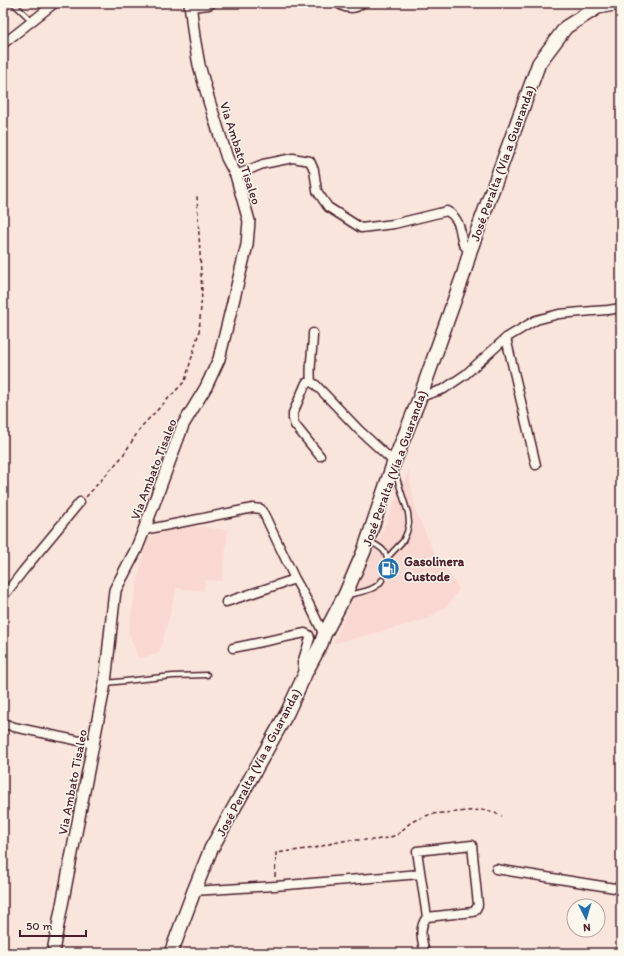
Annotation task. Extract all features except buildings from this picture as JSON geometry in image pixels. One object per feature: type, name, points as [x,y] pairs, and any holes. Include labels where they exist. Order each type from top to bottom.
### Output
[{"type":"highway","name":"José Peralta (Vía a Guaranda)","points":[[171,953],[211,849],[287,713],[324,635],[345,595],[368,540],[394,464],[420,397],[464,273],[470,251],[539,63],[566,27],[598,5],[619,3]]},
{"type":"main road","name":"Via Ambato Tisaleo","points":[[54,953],[54,946],[106,683],[115,590],[136,550],[184,426],[206,387],[218,359],[247,245],[249,221],[236,175],[227,158],[199,65],[190,5]]},
{"type":"street","points":[[3,44],[55,3]]},
{"type":"street","points":[[190,5],[209,5],[212,3]]},
{"type":"street","points":[[338,3],[342,6],[350,8],[359,6],[362,3]]},
{"type":"street","points":[[236,175],[263,164],[285,159],[293,158],[310,161],[314,170],[317,191],[328,207],[361,228],[394,224],[447,211],[456,219],[460,228],[464,246],[470,251]]},
{"type":"street","points":[[420,397],[444,389],[466,374],[506,338],[536,320],[559,314],[621,308]]},
{"type":"street","points":[[311,382],[310,372],[313,333]]},
{"type":"street","points":[[506,338],[536,465]]},
{"type":"street","points":[[311,382],[306,383],[293,413],[293,419],[295,425],[320,456]]},
{"type":"street","points":[[311,382],[316,385],[394,464]]},
{"type":"street","points":[[3,598],[23,571],[80,502]]},
{"type":"street","points":[[144,530],[254,508],[261,509],[324,635]]},
{"type":"street","points":[[226,602],[295,579]]},
{"type":"street","points":[[233,648],[305,633],[309,635],[310,638],[302,663],[306,672]]},
{"type":"street","points":[[3,722],[14,727],[94,744]]},
{"type":"street","points":[[425,953],[421,928],[427,917],[473,912],[478,905],[472,845],[417,851],[427,917]]},
{"type":"street","points":[[496,869],[621,890]]},
{"type":"street","points":[[194,891],[420,874]]},
{"type":"lane","points":[[13,3],[32,21]]},
{"type":"lane","points":[[388,557],[403,541],[409,523],[408,513],[394,464]]},
{"type":"lane","points":[[368,540],[383,549],[388,557],[388,565]]},
{"type":"lane","points":[[345,595],[363,592],[380,584],[382,580]]},
{"type":"lane","points":[[106,683],[173,676],[207,675]]},
{"type":"path","points":[[80,502],[122,457],[141,427],[184,381],[199,332],[202,293],[197,196]]},
{"type":"path","points":[[275,886],[276,853],[315,848],[333,842],[387,838],[397,835],[412,822],[432,814],[481,810],[490,811],[502,816]]},
{"type":"shaded area","points":[[409,470],[415,510],[433,550],[459,589],[449,604],[428,619],[333,644]]},
{"type":"shaded area","points":[[184,525],[228,530],[222,581],[205,580],[204,591],[177,588],[159,654],[138,658],[128,631],[146,539]]},
{"type":"place","name":"Gasolinera Custode","points":[[389,568]]}]
